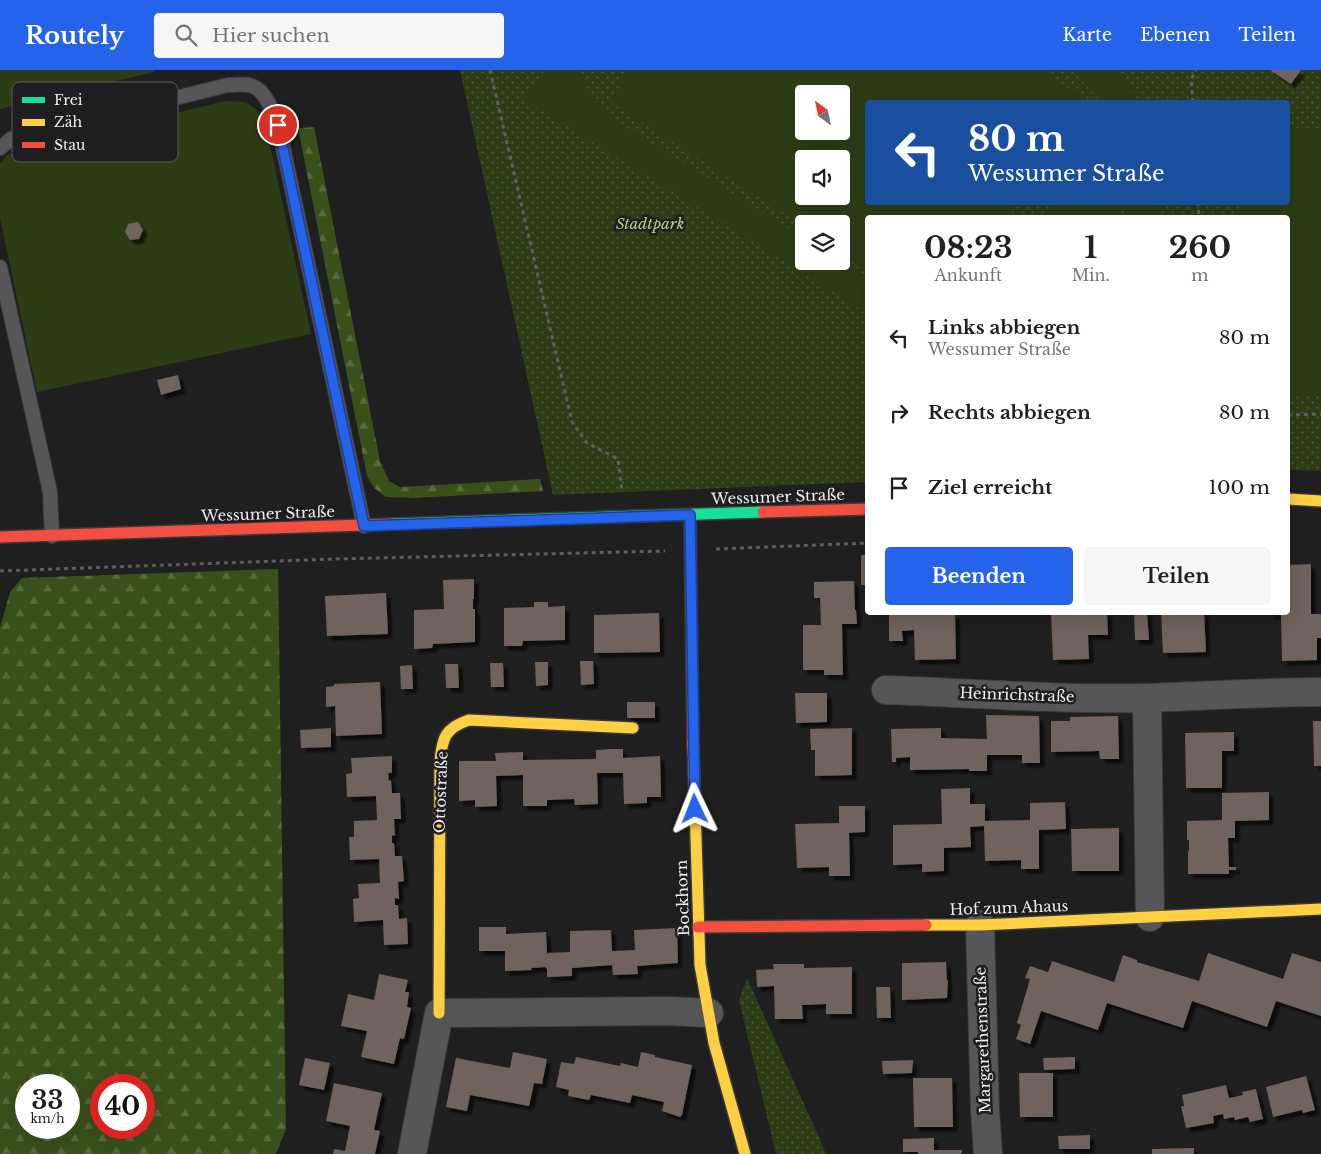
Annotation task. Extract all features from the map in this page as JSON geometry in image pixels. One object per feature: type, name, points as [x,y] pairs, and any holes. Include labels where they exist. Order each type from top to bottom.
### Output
[{"type":"street","points":[[1290,499],[1321,501]]},
{"type":"street","name":"Wessumer Straße","points":[[0,537],[865,509]]},
{"type":"street","name":"Bockhorn","points":[[690,515],[700,965],[708,1013],[745,1154]]},
{"type":"street","name":"Heinrichstraße","points":[[886,690],[1100,698],[1321,692]]},
{"type":"street","points":[[1147,698],[1150,917]]},
{"type":"street","name":"Ottostraße","points":[[412,1154],[439,1013],[440,762],[441,747],[446,733],[455,724],[470,720],[633,728]]},
{"type":"street","name":"Hof zum Ahaus","points":[[698,927],[980,925],[1321,909]]},
{"type":"street","name":"Margarethenstraße","points":[[980,925],[988,1154]]},
{"type":"street","points":[[439,1013],[668,1011],[708,1013]]},
{"type":"lane","points":[[178,98],[228,85],[250,85],[263,94],[274,112],[364,526]]},
{"type":"lane","points":[[0,148],[12,139]]},
{"type":"lane","points":[[0,267],[50,492],[52,536]]},
{"type":"path","points":[[490,70],[572,422],[587,443],[618,459],[626,517]]},
{"type":"path","points":[[1193,100],[1191,80],[1196,70]]},
{"type":"path","points":[[1290,415],[1321,414]]},
{"type":"path","points":[[0,571],[324,559],[690,551],[865,543]]},
{"type":"green space","points":[[0,70],[155,70],[154,72],[112,82],[12,82],[12,106],[0,109]]},
{"type":"green space","name":"Stadtpark","points":[[460,70],[1321,70],[1321,471],[1290,470],[1290,215],[865,215],[865,482],[553,495]]},
{"type":"green space","points":[[545,70],[578,70],[599,104],[616,121],[795,232],[795,268],[525,100]]},
{"type":"green space","points":[[630,70],[1040,70],[1080,96],[1077,100],[865,100],[865,205],[1010,205],[1003,215],[865,215],[865,266],[850,256],[850,215],[795,215],[795,220],[610,102]]},
{"type":"green space","points":[[1071,70],[1115,70],[1131,89],[1137,100],[1100,100]]},
{"type":"green space","points":[[226,101],[240,102],[249,104],[257,110],[265,122],[311,334],[37,392],[0,218],[0,164],[7,155],[12,153],[12,162],[178,162],[178,113]]},
{"type":"green space","points":[[314,127],[380,461],[389,481],[400,487],[540,479],[543,491],[414,498],[386,497],[374,488],[367,476],[298,128]]},
{"type":"green space","points":[[1321,128],[1321,394],[1290,395],[1290,215],[1240,215],[1240,205],[1290,205],[1290,129]]},
{"type":"green space","points":[[1052,205],[1121,205],[1119,215],[1045,215]]},
{"type":"green space","points":[[1127,205],[1158,205],[1157,215],[1125,215]]},
{"type":"green space","points":[[850,267],[865,277],[865,312],[798,270],[850,270]]},
{"type":"green space","points":[[278,569],[286,1129],[276,1154],[0,1154],[0,628],[10,592],[22,578]]},
{"type":"green space","points":[[747,978],[826,1154],[776,1154],[739,1000]]},
{"type":"building","points":[[1270,70],[1301,70],[1291,84]]},
{"type":"building","points":[[138,222],[143,230],[139,239],[130,240],[125,232],[128,224]]},
{"type":"building","points":[[178,375],[181,389],[161,395],[157,380]]},
{"type":"building","points":[[861,555],[865,555],[865,585],[861,585]]},
{"type":"building","points":[[1311,564],[1311,614],[1321,614],[1321,638],[1317,638],[1317,660],[1282,661],[1281,615],[1290,615],[1290,565]]},
{"type":"building","points":[[474,579],[475,642],[433,644],[432,648],[414,649],[414,610],[444,609],[443,580]]},
{"type":"building","points":[[854,581],[857,624],[842,624],[843,675],[824,675],[824,670],[803,670],[803,625],[821,625],[820,598],[814,598],[814,582]]},
{"type":"building","points":[[386,593],[388,634],[327,636],[325,596]]},
{"type":"building","points":[[534,602],[548,602],[548,607],[565,606],[565,640],[523,641],[522,646],[504,646],[504,608],[534,607]]},
{"type":"building","points":[[659,613],[660,652],[594,653],[594,615]]},
{"type":"building","points":[[889,615],[955,615],[956,659],[915,660],[914,630],[902,631],[903,641],[889,641]]},
{"type":"building","points":[[1051,615],[1107,615],[1108,635],[1088,635],[1089,659],[1053,660]]},
{"type":"building","points":[[1134,615],[1147,615],[1149,640],[1135,640]]},
{"type":"building","points":[[1161,615],[1204,615],[1206,652],[1163,653]]},
{"type":"building","points":[[580,661],[593,661],[594,684],[581,685]]},
{"type":"building","points":[[535,662],[548,662],[548,685],[536,686]]},
{"type":"building","points":[[490,663],[503,663],[504,687],[491,687]]},
{"type":"building","points":[[445,664],[458,664],[459,688],[446,688]]},
{"type":"building","points":[[412,665],[413,689],[401,689],[400,666]]},
{"type":"building","points":[[380,682],[382,734],[336,736],[335,706],[326,707],[326,687],[334,686],[334,684]]},
{"type":"building","points":[[795,693],[827,693],[827,722],[796,723]]},
{"type":"building","points":[[627,702],[655,702],[655,718],[627,718]]},
{"type":"building","points":[[986,715],[1039,716],[1040,763],[1022,763],[1022,755],[987,755],[987,771],[969,771],[969,769],[910,770],[910,757],[896,758],[896,762],[892,762],[891,729],[941,728],[941,738],[987,739]]},
{"type":"building","points":[[1118,716],[1119,759],[1100,759],[1099,751],[1051,752],[1051,721],[1070,721],[1070,717]]},
{"type":"building","points":[[1313,721],[1321,721],[1321,766],[1314,766]]},
{"type":"building","points":[[331,728],[331,747],[301,748],[300,730]]},
{"type":"building","points":[[852,728],[852,775],[815,776],[815,750],[811,750],[810,729]]},
{"type":"building","points":[[1234,732],[1234,751],[1222,751],[1222,788],[1186,788],[1185,733]]},
{"type":"building","points":[[623,749],[623,758],[660,756],[661,797],[647,797],[647,803],[624,804],[623,773],[597,773],[598,804],[575,805],[574,799],[547,800],[547,806],[523,806],[523,775],[496,776],[497,806],[475,807],[475,800],[459,801],[459,761],[496,761],[495,753],[523,752],[523,760],[596,759],[596,750]]},
{"type":"building","points":[[392,756],[392,773],[388,773],[389,781],[391,780],[392,793],[400,793],[401,819],[394,819],[395,836],[392,835],[392,843],[394,843],[395,856],[402,856],[404,881],[398,882],[399,899],[395,898],[395,905],[398,905],[399,919],[407,918],[408,944],[384,945],[383,920],[354,922],[353,899],[359,898],[358,884],[380,883],[379,859],[350,860],[349,837],[354,837],[354,821],[377,820],[376,796],[347,797],[346,774],[352,773],[351,758]]},
{"type":"building","points":[[970,788],[970,804],[985,804],[985,821],[1030,820],[1030,803],[1065,802],[1066,829],[1039,830],[1039,869],[1021,869],[1021,860],[985,861],[984,826],[970,827],[971,847],[944,848],[944,871],[922,872],[922,864],[893,865],[893,825],[942,824],[941,789]]},
{"type":"building","points":[[1269,792],[1269,820],[1235,821],[1235,838],[1228,838],[1229,867],[1236,867],[1236,870],[1229,870],[1229,874],[1188,874],[1189,840],[1187,840],[1187,821],[1222,820],[1222,793]]},
{"type":"building","points":[[839,806],[865,806],[865,832],[849,833],[850,876],[829,876],[829,867],[797,868],[795,824],[839,823]]},
{"type":"building","points":[[1119,828],[1119,871],[1072,871],[1071,829]]},
{"type":"building","points":[[479,927],[506,927],[506,934],[546,932],[547,953],[570,952],[570,931],[611,930],[612,951],[635,950],[634,930],[677,928],[678,963],[637,966],[638,974],[613,975],[612,965],[572,968],[572,976],[547,977],[547,969],[545,967],[531,968],[532,970],[505,971],[505,951],[479,951]]},
{"type":"building","points":[[1208,953],[1283,979],[1292,953],[1321,962],[1321,1016],[1276,1001],[1267,1027],[1192,1001],[1183,1028],[1107,1003],[1098,1030],[1041,1011],[1030,1044],[1016,1039],[1021,1025],[1017,1023],[1030,979],[1025,978],[1030,966],[1048,972],[1052,961],[1114,982],[1123,955],[1137,960],[1137,962],[1199,981]]},
{"type":"building","points":[[946,962],[947,998],[902,1000],[902,963]]},
{"type":"building","points":[[773,964],[804,964],[804,968],[852,967],[852,1014],[826,1014],[826,1004],[802,1005],[803,1019],[775,1019],[774,986],[757,987],[756,970],[774,969]]},
{"type":"building","points":[[379,974],[408,980],[405,992],[409,992],[407,1007],[411,1008],[404,1039],[400,1038],[394,1064],[361,1057],[367,1031],[341,1026],[348,994],[374,1000]]},
{"type":"building","points":[[876,987],[890,987],[891,1018],[877,1018]]},
{"type":"building","points":[[513,1052],[547,1059],[542,1084],[534,1083],[529,1106],[470,1095],[467,1111],[446,1107],[456,1058],[510,1068]]},
{"type":"building","points":[[641,1052],[692,1065],[680,1117],[662,1111],[664,1102],[632,1095],[630,1103],[591,1095],[589,1100],[568,1096],[569,1090],[556,1087],[561,1062],[574,1064],[576,1057],[620,1066],[621,1063],[638,1067]]},
{"type":"building","points":[[1075,1057],[1075,1069],[1044,1070],[1043,1058]]},
{"type":"building","points":[[305,1058],[330,1063],[324,1090],[299,1085]]},
{"type":"building","points":[[913,1060],[912,1073],[883,1074],[882,1061]]},
{"type":"building","points":[[1019,1073],[1053,1073],[1053,1117],[1020,1117]]},
{"type":"building","points":[[1306,1076],[1315,1110],[1303,1113],[1302,1110],[1273,1117],[1266,1087]]},
{"type":"building","points":[[913,1078],[952,1078],[953,1127],[914,1127]]},
{"type":"building","points":[[334,1083],[382,1093],[374,1130],[380,1131],[375,1154],[333,1154],[334,1149],[345,1151],[350,1126],[326,1121]]},
{"type":"building","points":[[1226,1085],[1229,1098],[1243,1095],[1242,1092],[1256,1089],[1263,1119],[1250,1122],[1248,1117],[1235,1120],[1234,1117],[1224,1119],[1223,1114],[1213,1116],[1214,1123],[1186,1128],[1181,1106],[1184,1106],[1182,1095]]},
{"type":"building","points":[[1090,1135],[1090,1149],[1059,1149],[1058,1136]]},
{"type":"building","points":[[934,1138],[934,1150],[962,1150],[961,1154],[903,1152],[903,1139]]},
{"type":"building","points":[[1194,1148],[1194,1154],[1152,1154],[1152,1149]]},
{"type":"traffic: fast","points":[[394,524],[763,512]]},
{"type":"traffic: slow","points":[[1290,499],[1321,501]]},
{"type":"traffic: slow","points":[[439,1013],[440,762],[442,746],[446,735],[450,730],[469,720],[633,728]]},
{"type":"traffic: slow","points":[[693,742],[700,965],[714,1043],[745,1154]]},
{"type":"traffic: slow","points":[[926,925],[980,925],[1321,909]]},
{"type":"traffic: jam","points":[[763,512],[865,509]]},
{"type":"traffic: jam","points":[[690,515],[693,742]]},
{"type":"traffic: jam","points":[[0,537],[394,524]]},
{"type":"traffic: jam","points":[[698,927],[926,925]]},
{"type":"route","points":[[278,125],[364,526],[690,515],[695,809]]}]
